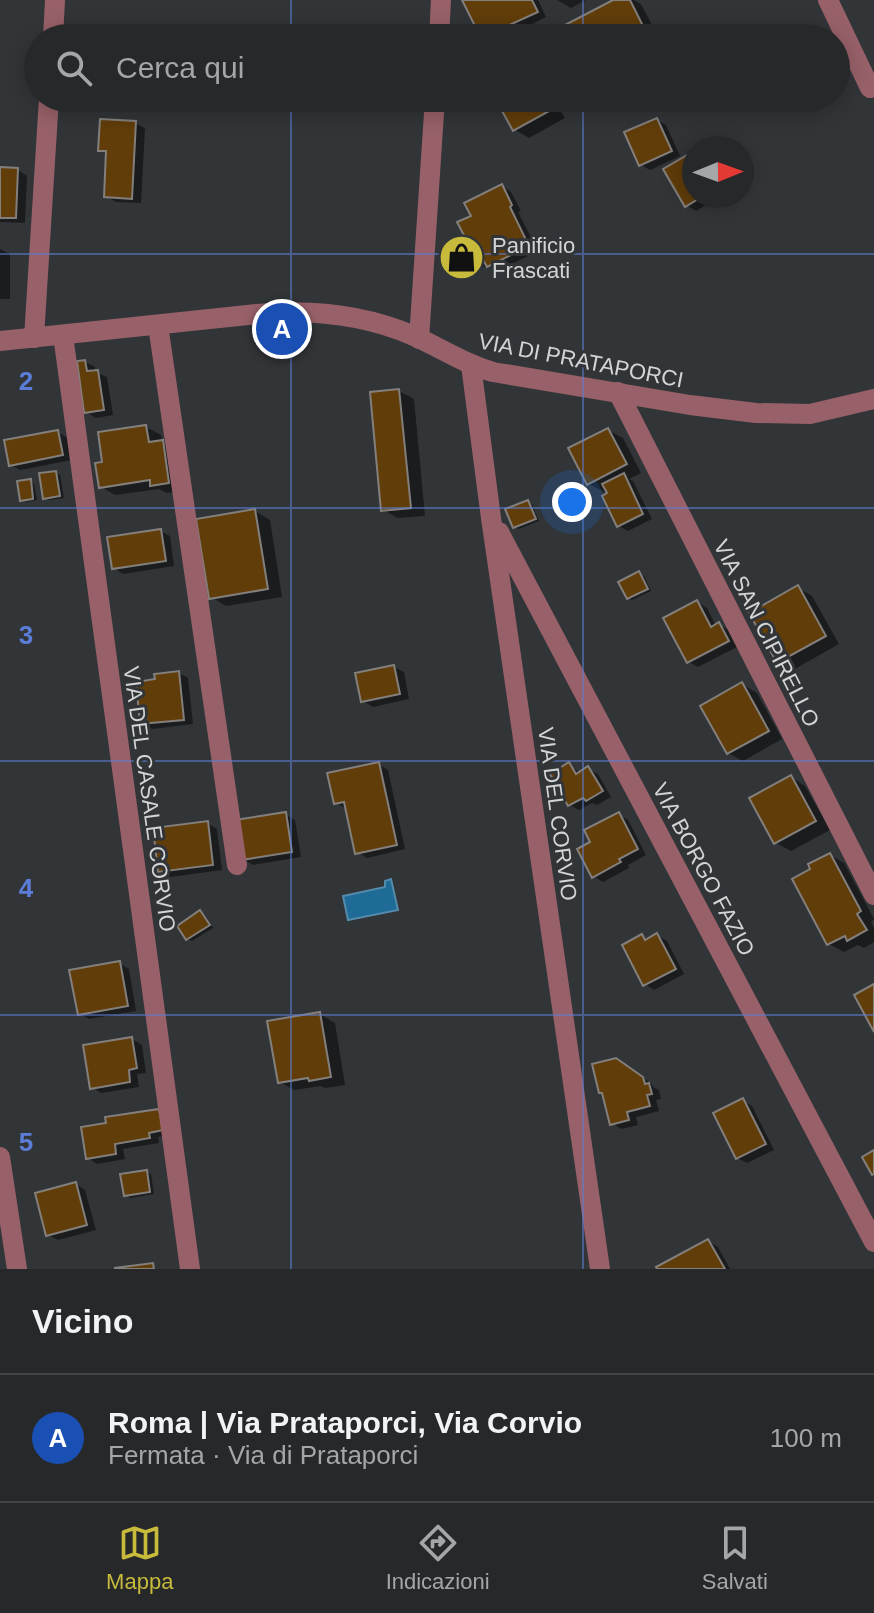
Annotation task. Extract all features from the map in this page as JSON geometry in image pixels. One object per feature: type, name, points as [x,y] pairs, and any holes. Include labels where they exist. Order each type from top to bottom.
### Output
[{"type":"street","points":[[54,24],[55,0]]},
{"type":"street","points":[[440,24],[441,0]]},
{"type":"street","points":[[828,0],[839,24]]},
{"type":"street","points":[[850,46],[870,88]]},
{"type":"street","points":[[34,338],[48,112]]},
{"type":"street","points":[[419,339],[434,112]]},
{"type":"street","name":"VIA DI PRATAPORCI","points":[[0,341],[257,314],[321,312],[374,321],[471,365],[516,376],[690,405],[770,414],[810,414],[874,399]]},
{"type":"street","points":[[158,325],[237,865]]},
{"type":"street","name":"VIA DEL CASALE CORVIO","points":[[63,335],[190,1269]]},
{"type":"street","name":"VIA DEL CORVIO","points":[[471,365],[600,1269]]},
{"type":"street","name":"VIA SAN CIPIRELLO","points":[[618,392],[874,895]]},
{"type":"street","name":"VIA BORGO FAZIO","points":[[491,518],[874,1242]]},
{"type":"street","points":[[0,1157],[17,1269]]},
{"type":"water","points":[[391,879],[398,910],[348,920],[343,896],[385,887],[385,881]]},
{"type":"building","points":[[462,0],[532,0],[538,12],[512,24],[474,24]]},
{"type":"building","points":[[613,0],[630,0],[642,24],[567,24]]},
{"type":"building","points":[[503,112],[547,112],[513,131]]},
{"type":"building","points":[[657,118],[672,151],[639,166],[624,132]]},
{"type":"building","points":[[100,119],[136,121],[132,199],[104,197],[106,151],[98,151]]},
{"type":"building","points":[[682,158],[682,202],[663,169]]},
{"type":"building","points":[[0,167],[18,168],[16,218],[0,218]]},
{"type":"building","points":[[502,184],[529,246],[487,267],[482,258],[463,268],[455,252],[469,245],[457,222],[471,216],[464,203]]},
{"type":"building","points":[[85,360],[87,371],[98,370],[104,410],[84,413],[77,361]]},
{"type":"building","points":[[399,389],[411,508],[381,511],[370,392]]},
{"type":"building","points":[[146,425],[149,442],[163,440],[169,483],[150,486],[150,480],[99,488],[95,463],[102,462],[98,432]]},
{"type":"building","points":[[608,428],[627,464],[587,485],[568,448]]},
{"type":"building","points":[[58,430],[63,455],[9,466],[4,440]]},
{"type":"building","points":[[56,471],[60,496],[43,499],[39,473]]},
{"type":"building","points":[[624,473],[643,514],[617,527],[602,496],[607,493],[602,484]]},
{"type":"building","points":[[31,479],[33,499],[20,501],[17,481]]},
{"type":"building","points":[[528,500],[536,519],[513,528],[505,509]]},
{"type":"building","points":[[255,509],[268,589],[209,599],[196,519]]},
{"type":"building","points":[[161,529],[166,561],[112,569],[107,537]]},
{"type":"building","points":[[639,571],[648,589],[627,599],[618,582]]},
{"type":"building","points":[[798,585],[826,636],[777,663],[749,613]]},
{"type":"building","points":[[697,600],[711,627],[719,622],[729,641],[687,663],[663,618]]},
{"type":"building","points":[[394,665],[400,694],[361,702],[355,673]]},
{"type":"building","points":[[179,671],[184,720],[140,724],[136,682],[155,679],[154,674]]},
{"type":"building","points":[[742,682],[769,731],[727,754],[700,706]]},
{"type":"building","points":[[379,762],[397,845],[355,854],[344,802],[334,804],[327,773]]},
{"type":"building","points":[[569,762],[576,774],[588,766],[603,791],[586,801],[583,798],[568,806],[550,774]]},
{"type":"building","points":[[791,775],[816,821],[774,844],[749,798]]},
{"type":"building","points":[[286,812],[292,852],[241,860],[235,820]]},
{"type":"building","points":[[619,812],[638,849],[592,878],[577,849],[590,842],[584,830]]},
{"type":"building","points":[[208,821],[213,865],[158,872],[153,828]]},
{"type":"building","points":[[830,853],[861,911],[857,914],[867,930],[847,941],[845,936],[827,945],[792,879],[810,869],[808,864]]},
{"type":"building","points":[[200,910],[210,925],[186,940],[177,926]]},
{"type":"building","points":[[657,933],[676,969],[643,986],[622,945],[642,934],[645,940]]},
{"type":"building","points":[[120,961],[128,1006],[78,1015],[69,970]]},
{"type":"building","points":[[874,984],[874,1032],[854,995]]},
{"type":"building","points":[[320,1012],[331,1077],[278,1083],[267,1021]]},
{"type":"building","points":[[132,1037],[137,1068],[129,1070],[130,1082],[90,1089],[83,1045]]},
{"type":"building","points":[[616,1058],[643,1077],[645,1084],[649,1083],[652,1094],[647,1095],[650,1106],[627,1112],[629,1120],[610,1125],[592,1064]]},
{"type":"building","points":[[743,1098],[766,1144],[736,1159],[713,1113]]},
{"type":"building","points":[[159,1109],[163,1130],[149,1133],[150,1138],[115,1144],[116,1154],[86,1159],[81,1127],[106,1123],[105,1117]]},
{"type":"building","points":[[874,1150],[874,1174],[872,1175],[862,1157]]},
{"type":"building","points":[[147,1170],[150,1192],[124,1196],[120,1174]]},
{"type":"building","points":[[76,1182],[87,1225],[46,1236],[35,1193]]},
{"type":"building","points":[[708,1239],[725,1269],[657,1269],[656,1267]]},
{"type":"building","points":[[153,1263],[154,1269],[115,1269],[115,1268]]},
{"type":"place","name":"Panificio Frascati","points":[[461,258]]},
{"type":"place","name":"Roma | Via Prataporci, Via Corvio","points":[[282,329]]}]
